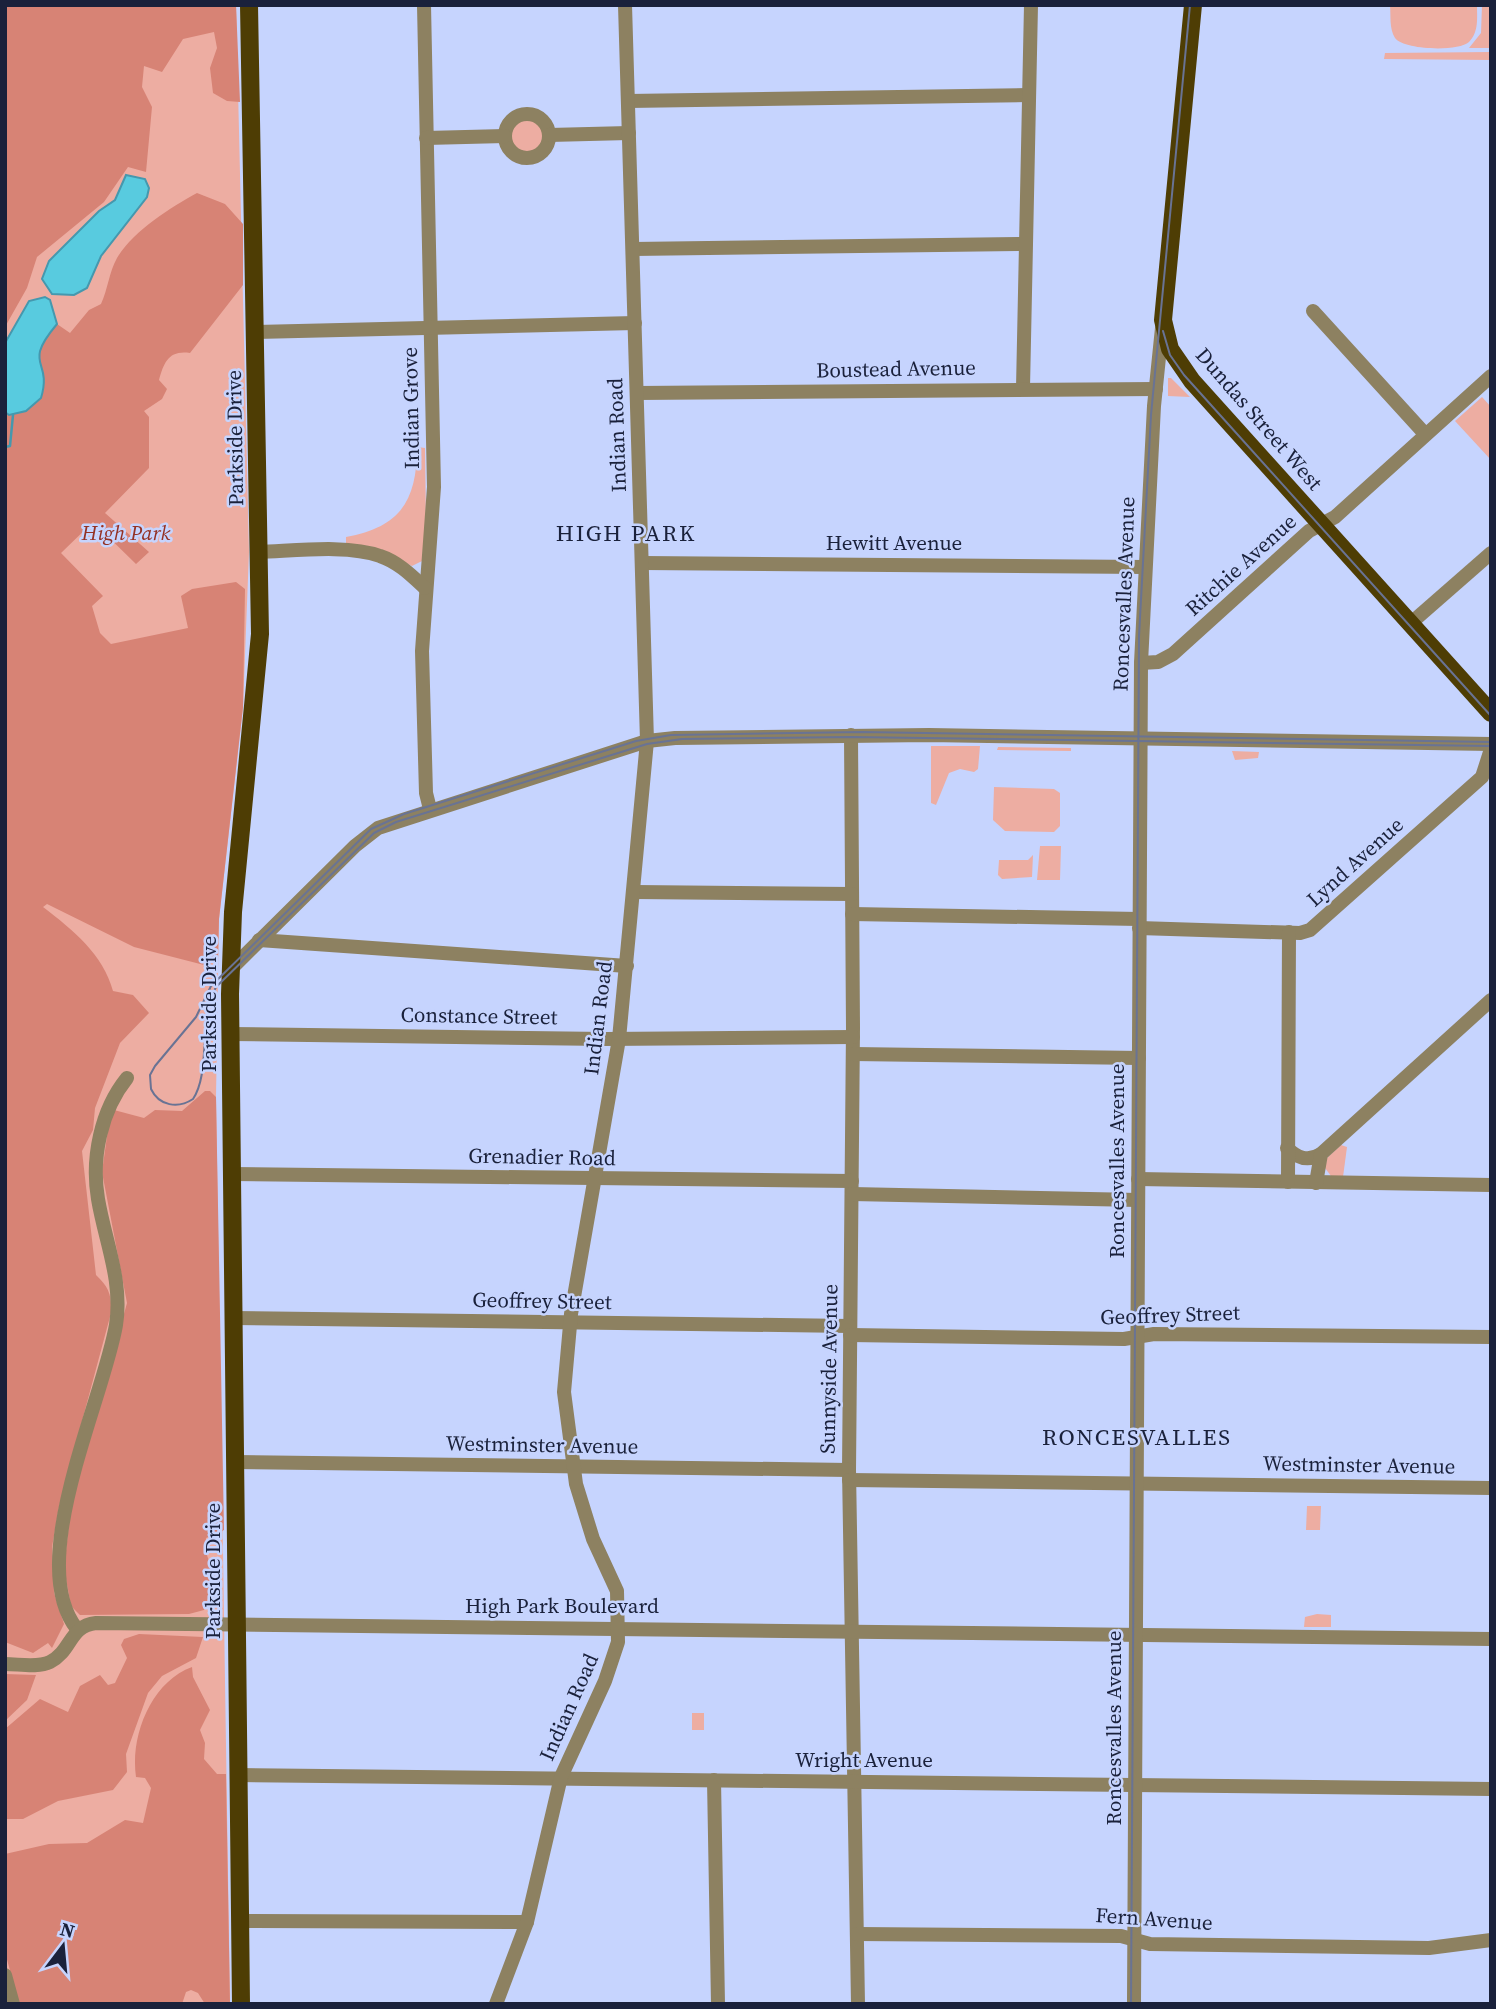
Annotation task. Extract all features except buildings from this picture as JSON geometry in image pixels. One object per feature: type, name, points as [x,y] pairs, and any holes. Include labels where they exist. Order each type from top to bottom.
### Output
[{"type":"main road","name":"Parkside Drive","points":[[241,2004],[230,1034],[233,912],[260,634],[250,5]]},
{"type":"main road","name":"Dundas Street West","points":[[1193,5],[1163,320],[1168,344],[1180,367],[1491,713]]},
{"type":"street","name":"Indian Grove","points":[[424,5],[434,516],[425,587],[422,651],[426,793],[430,809]]},
{"type":"street","name":"Indian Road","points":[[496,2004],[527,1923],[561,1777],[615,1655],[618,1627],[617,1591],[588,1527],[572,1466],[564,1392],[570,1322],[619,1039],[635,892],[647,741],[625,5]]},
{"type":"street","points":[[1023,388],[1031,5]]},
{"type":"street","points":[[628,101],[1029,95]]},
{"type":"street","points":[[526,114],[544,122],[549,135],[541,153],[528,157],[510,149],[505,136],[513,118],[526,114]]},
{"type":"street","points":[[549,135],[629,133]]},
{"type":"street","points":[[426,138],[505,136]]},
{"type":"street","points":[[633,249],[1025,244]]},
{"type":"street","points":[[1313,311],[1425,434]]},
{"type":"street","name":"Roncesvalles Avenue","points":[[1134,2004],[1141,663],[1156,388],[1163,320]]},
{"type":"street","points":[[256,332],[635,323]]},
{"type":"street","name":"Ritchie Avenue","points":[[1141,663],[1165,660],[1309,531],[1335,517],[1491,376]]},
{"type":"street","name":"Boustead Avenue","points":[[637,393],[1156,388]]},
{"type":"street","points":[[259,552],[353,551],[377,555],[405,569],[425,587]]},
{"type":"street","points":[[1411,622],[1491,553]]},
{"type":"street","name":"Hewitt Avenue","points":[[643,563],[1145,567]]},
{"type":"street","points":[[231,969],[366,836],[386,824],[647,741],[675,738],[851,735],[1491,746]]},
{"type":"street","name":"Sunnyside Avenue","points":[[851,735],[853,1054],[849,1475],[858,2004]]},
{"type":"street","name":"Lynd Avenue","points":[[1289,932],[1310,930],[1482,777],[1491,746]]},
{"type":"street","points":[[635,892],[852,894]]},
{"type":"street","points":[[852,914],[1068,918],[1289,932],[1288,1182]]},
{"type":"street","points":[[259,940],[626,966]]},
{"type":"street","points":[[1287,1148],[1296,1156],[1309,1159],[1321,1154],[1491,1000]]},
{"type":"street","name":"Constance Street","points":[[230,1034],[619,1039],[853,1037]]},
{"type":"street","points":[[853,1054],[1139,1058]]},
{"type":"street","points":[[5,1664],[51,1662],[62,1653],[77,1629],[66,1609],[61,1589],[60,1540],[65,1508],[116,1325],[117,1282],[98,1199],[97,1171],[106,1111],[127,1078]]},
{"type":"street","points":[[1316,1183],[1321,1154]]},
{"type":"street","name":"Grenadier Road","points":[[232,1174],[595,1179],[1138,1199]]},
{"type":"street","points":[[1138,1180],[1491,1185]]},
{"type":"street","name":"Geoffrey Street","points":[[233,1318],[570,1322],[1137,1338],[1154,1334],[1491,1337]]},
{"type":"street","name":"Westminster Avenue","points":[[235,1462],[572,1466],[1137,1485],[1491,1488]]},
{"type":"street","name":"High Park Boulevard","points":[[77,1629],[96,1623],[1491,1639]]},
{"type":"street","name":"Wright Avenue","points":[[238,1775],[1491,1789]]},
{"type":"street","points":[[714,1780],[718,2004]]},
{"type":"street","points":[[240,1921],[527,1923]]},
{"type":"street","name":"Fern Avenue","points":[[857,1934],[1121,1936],[1150,1944],[1429,1948],[1491,1940]]},
{"type":"street","points":[[5,1976],[13,2004]]},
{"type":"green space","name":"High Park","points":[[5,5],[236,5],[249,552],[243,707],[219,919],[216,1097],[230,2004],[5,2004]]},
{"type":"green space","points":[[5,5],[236,5],[240,102],[227,101],[213,93],[210,68],[217,48],[214,32],[183,39],[162,72],[144,66],[142,87],[152,107],[146,172],[128,167],[104,202],[37,257],[27,288],[5,327]]},
{"type":"green space","points":[[1390,5],[1477,5],[1476,29],[1469,42],[1463,45],[1443,48],[1409,45],[1400,42],[1393,34]]},
{"type":"green space","points":[[1482,5],[1491,5],[1491,48],[1469,48],[1481,33]]},
{"type":"green space","points":[[1491,52],[1491,60],[1384,59],[1385,53]]},
{"type":"green space","points":[[527,118],[539,123],[544,135],[539,147],[527,152],[515,147],[510,135],[515,123]]},
{"type":"green space","points":[[197,193],[225,204],[243,224],[243,285],[190,353],[172,355],[165,363],[159,380],[167,389],[162,399],[144,411],[149,417],[149,468],[105,513],[149,552],[136,564],[93,522],[61,553],[103,596],[92,606],[100,633],[111,644],[188,628],[181,596],[192,589],[236,582],[245,589],[243,707],[219,919],[218,957],[208,966],[134,947],[47,904],[43,907],[86,944],[102,966],[113,991],[133,995],[149,1013],[120,1043],[95,1108],[93,1130],[82,1151],[96,1275],[109,1292],[111,1313],[59,1507],[52,1547],[54,1593],[64,1624],[52,1648],[48,1643],[33,1653],[5,1642],[5,412],[9,415],[26,411],[41,398],[39,351],[57,324],[70,333],[89,310],[101,304],[114,263],[124,248],[153,221]]},
{"type":"green space","points":[[1168,378],[1171,378],[1190,397],[1168,396]]},
{"type":"green space","points":[[1482,397],[1491,407],[1491,460],[1455,421]]},
{"type":"green space","points":[[417,447],[425,448],[426,520],[422,561],[412,566],[373,547],[346,545],[346,537],[380,526],[402,508],[414,482]]},
{"type":"green space","points":[[931,746],[980,746],[978,769],[974,772],[960,769],[949,773],[936,805],[931,803]]},
{"type":"green space","points":[[998,747],[1071,748],[1071,751],[997,750]]},
{"type":"green space","points":[[1232,751],[1259,752],[1258,758],[1235,760]]},
{"type":"green space","points":[[994,787],[1054,789],[1060,793],[1060,826],[1054,832],[1005,831],[993,820]]},
{"type":"green space","points":[[1040,846],[1061,846],[1060,880],[1037,880]]},
{"type":"green space","points":[[1033,855],[1032,877],[1002,879],[998,875],[999,860],[1028,860]]},
{"type":"green space","points":[[205,1091],[210,1091],[216,1097],[224,1530],[206,1538],[205,1550],[215,1577],[204,1610],[189,1614],[80,1615],[71,1606],[64,1568],[71,1507],[127,1303],[102,1172],[110,1115],[114,1110],[144,1118],[155,1110],[182,1111]]},
{"type":"green space","points":[[1341,1145],[1347,1147],[1343,1177],[1331,1176],[1325,1168],[1327,1158]]},
{"type":"green space","points":[[1307,1506],[1321,1506],[1320,1530],[1306,1530]]},
{"type":"green space","points":[[1331,1615],[1331,1627],[1304,1627],[1305,1617]]},
{"type":"green space","points":[[139,1634],[203,1637],[196,1658],[162,1676],[148,1693],[126,1754],[127,1772],[113,1790],[58,1801],[23,1819],[6,1819],[5,1729],[40,1699],[68,1712],[80,1686],[100,1675],[108,1685],[115,1683],[127,1658],[121,1645],[124,1639]]},
{"type":"green space","points":[[192,1667],[193,1677],[210,1710],[200,1730],[205,1743],[204,1759],[217,1774],[226,1774],[230,2004],[205,2004],[198,1993],[191,1990],[186,1992],[182,2004],[19,2004],[5,1952],[5,1854],[49,1844],[87,1843],[125,1820],[143,1823],[151,1788],[145,1778],[136,1777],[136,1745],[140,1728],[146,1712],[165,1685]]},
{"type":"green space","points":[[5,1674],[36,1675],[27,1700],[5,1721]]},
{"type":"green space","points":[[692,1713],[704,1713],[704,1730],[692,1730]]},
{"type":"shaded area","points":[[126,175],[145,179],[149,188],[147,197],[101,256],[87,288],[74,295],[52,294],[42,279],[49,261],[99,211],[115,200]]},
{"type":"shaded area","points":[[45,297],[50,300],[57,324],[46,338],[39,356],[44,385],[41,398],[26,411],[9,415],[5,412],[5,343],[29,301]]},
{"type":"waterway","points":[[5,447],[10,446],[13,415]]},
{"type":"tram line","points":[[1131,2004],[1139,636],[1151,415],[1190,5]]},
{"type":"tram line","points":[[1163,331],[1170,355],[1184,375],[1491,716]]},
{"type":"tram line","points":[[1491,742],[862,732],[671,735],[636,741],[404,814],[371,829],[211,986],[196,1017],[155,1066],[150,1075],[151,1089],[154,1095],[169,1104],[181,1104],[193,1099],[202,1075],[207,1015],[216,987],[374,833],[396,822],[647,744],[682,739],[851,737],[1491,746]]},
{"type":"district","name":"HIGH PARK","points":[[626,533]]},
{"type":"district","name":"RONCESVALLES","points":[[1137,1437]]}]
